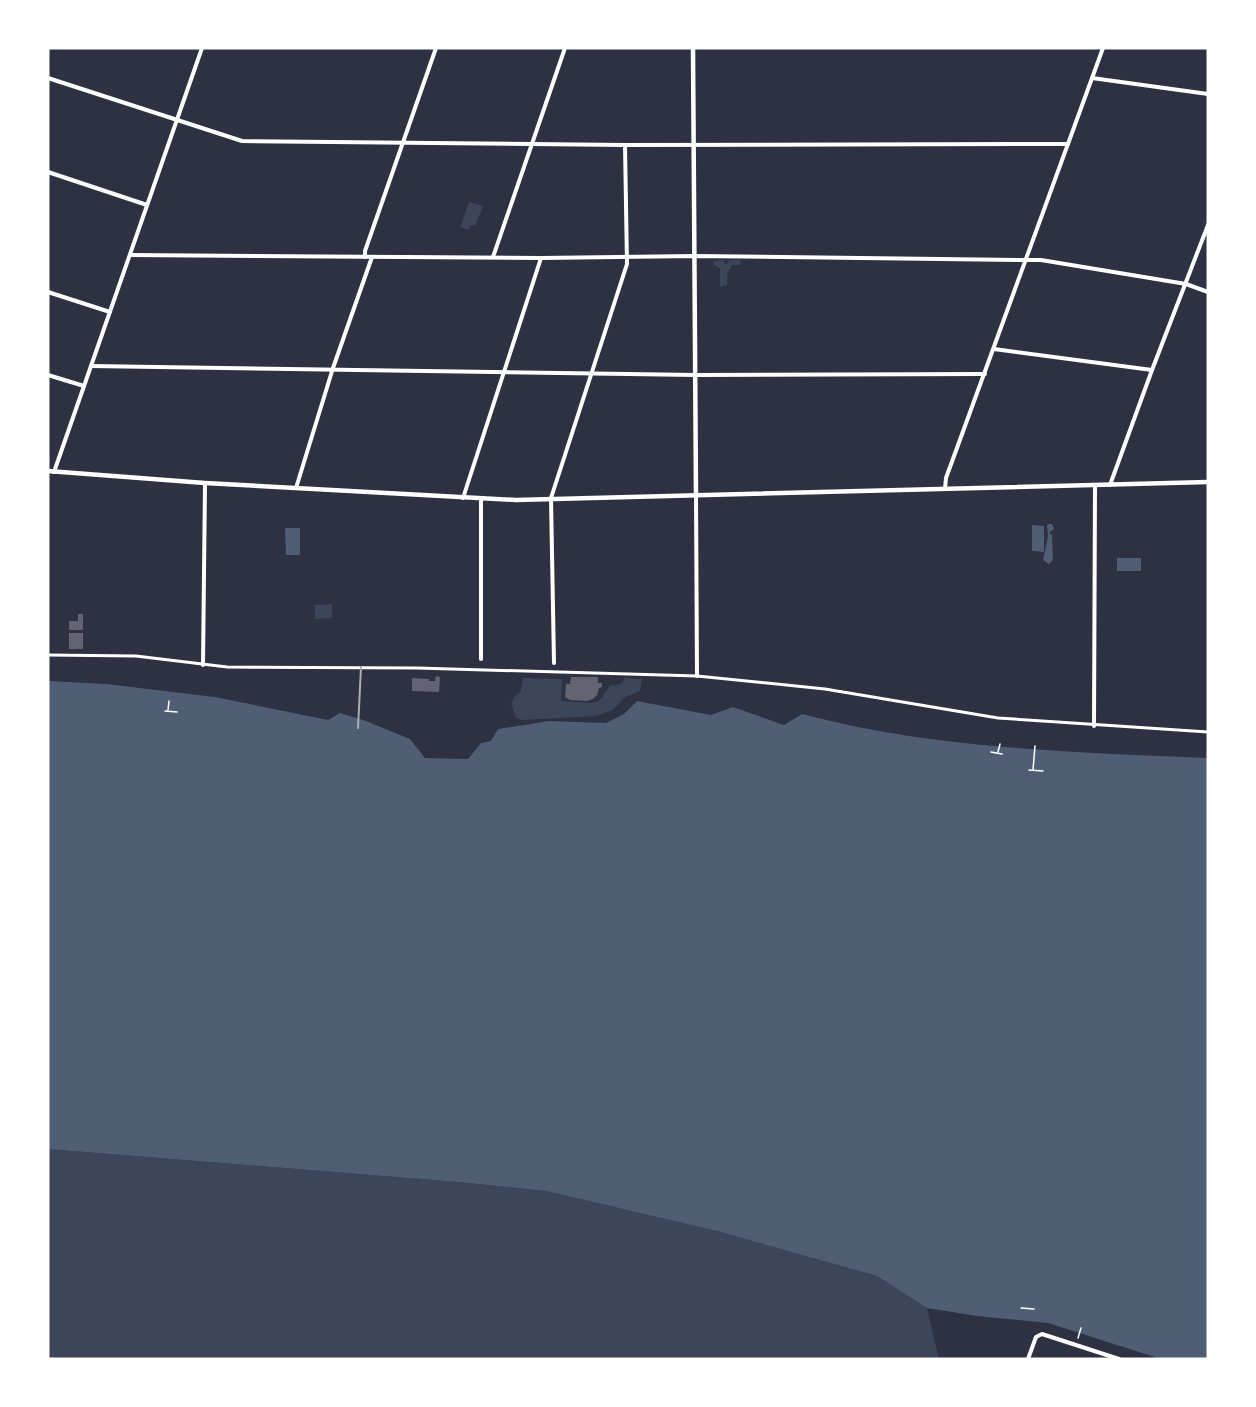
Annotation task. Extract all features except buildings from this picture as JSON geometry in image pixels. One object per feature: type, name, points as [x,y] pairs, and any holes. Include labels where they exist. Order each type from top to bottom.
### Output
[{"type":"street","points":[[54,472],[202,48]]},
{"type":"street","points":[[365,257],[365,251],[436,48]]},
{"type":"street","points":[[493,257],[565,48]]},
{"type":"street","points":[[693,48],[697,676]]},
{"type":"street","points":[[945,489],[946,478],[1024,260],[1103,48]]},
{"type":"street","points":[[48,78],[242,141],[625,145],[1068,144]]},
{"type":"street","points":[[1092,78],[1208,94]]},
{"type":"street","points":[[554,663],[551,498],[627,264],[625,145]]},
{"type":"street","points":[[48,172],[147,205]]},
{"type":"street","points":[[1110,485],[1208,225]]},
{"type":"street","points":[[130,255],[541,258],[694,256],[1041,260],[1186,284],[1208,292]]},
{"type":"street","points":[[296,488],[333,368],[372,257]]},
{"type":"street","points":[[463,498],[541,258]]},
{"type":"street","points":[[48,292],[110,312]]},
{"type":"street","points":[[994,348],[1152,370]]},
{"type":"street","points":[[91,366],[696,375],[985,374]]},
{"type":"street","points":[[48,375],[84,386]]},
{"type":"street","points":[[48,471],[205,483],[481,499],[1208,482]]},
{"type":"street","points":[[203,666],[205,483]]},
{"type":"street","points":[[1094,726],[1095,485]]},
{"type":"street","points":[[481,499],[481,659]]},
{"type":"street","points":[[48,655],[136,656],[203,666],[417,668],[697,676],[825,689],[998,718],[1208,732]]},
{"type":"street","points":[[1028,1359],[1036,1337],[1042,1334],[1119,1359]]},
{"type":"path","points":[[169,701],[166,711],[177,712]]},
{"type":"path","points":[[997,753],[1000,744]]},
{"type":"path","points":[[1033,770],[1035,746]]},
{"type":"path","points":[[991,752],[1002,754]]},
{"type":"path","points":[[1029,770],[1043,771]]},
{"type":"path","points":[[1021,1308],[1034,1309]]},
{"type":"path","points":[[1075,1345],[1081,1328]]},
{"type":"shaded area","points":[[469,202],[483,206],[475,226],[471,225],[469,230],[460,227]]},
{"type":"shaded area","points":[[724,260],[727,264],[729,260],[741,260],[740,265],[732,265],[727,274],[727,285],[720,287],[720,268],[714,265],[714,261]]},
{"type":"shaded area","points":[[1052,524],[1054,529],[1049,533],[1052,535],[1053,560],[1049,564],[1043,560],[1048,536],[1047,525]]},
{"type":"shaded area","points":[[1032,525],[1044,526],[1044,552],[1032,551]]},
{"type":"shaded area","points":[[285,528],[300,528],[300,555],[286,555]]},
{"type":"shaded area","points":[[1117,558],[1141,558],[1141,571],[1117,571]]},
{"type":"shaded area","points":[[332,604],[332,618],[315,619],[315,605]]},
{"type":"shaded area","points":[[523,678],[562,679],[561,701],[592,703],[599,701],[610,686],[621,684],[625,678],[642,679],[640,691],[625,697],[613,710],[596,716],[521,720],[516,718],[511,704],[521,691]]},
{"type":"shaded area","points":[[48,681],[106,684],[215,697],[328,720],[340,713],[410,739],[425,758],[468,759],[481,743],[491,741],[498,729],[549,721],[606,723],[624,714],[637,701],[711,715],[733,707],[784,725],[802,714],[902,735],[1003,747],[1208,758],[1208,1359],[1161,1359],[1048,1323],[927,1308],[877,1276],[717,1231],[546,1191],[48,1149]]},
{"type":"shaded area","points":[[48,1149],[546,1191],[717,1231],[877,1276],[927,1308],[939,1359],[48,1359]]},
{"type":"railway","points":[[358,728],[361,667]]}]
